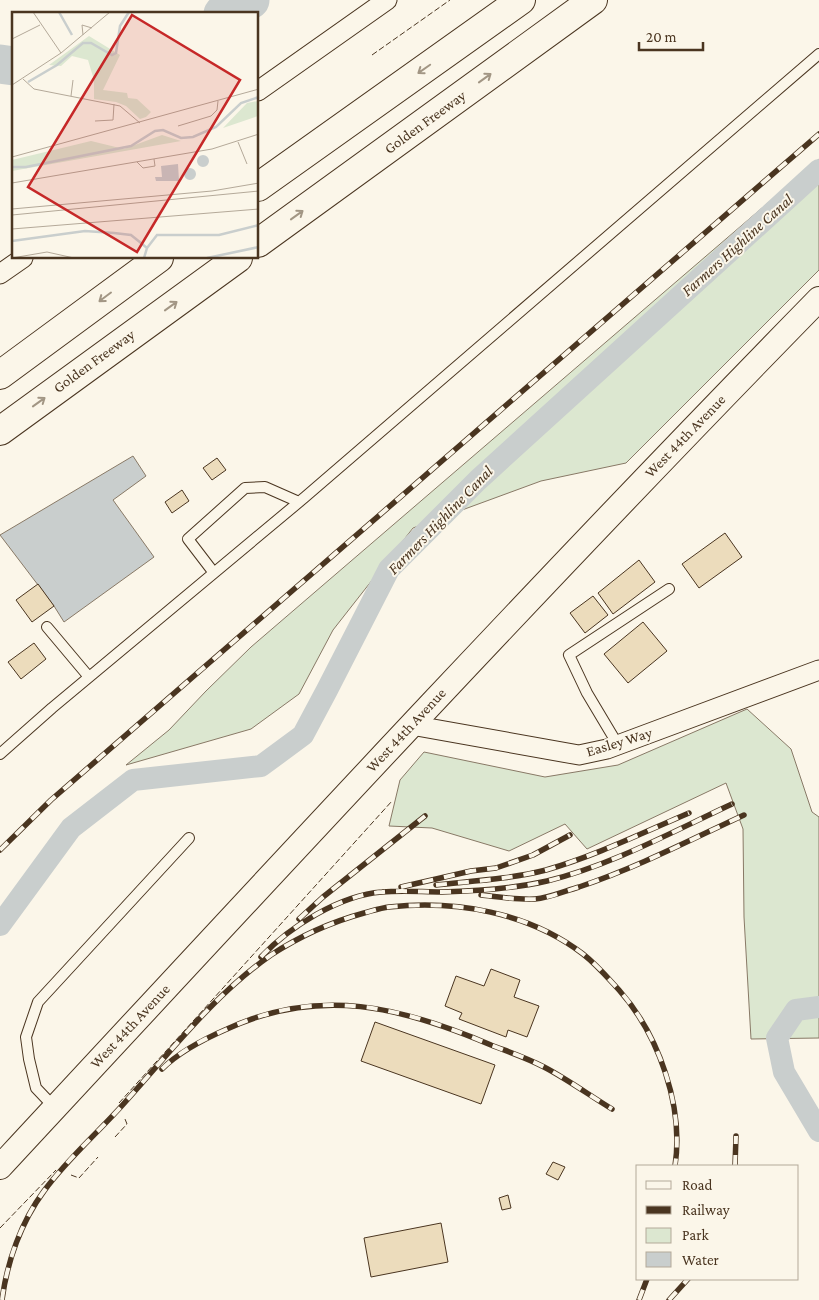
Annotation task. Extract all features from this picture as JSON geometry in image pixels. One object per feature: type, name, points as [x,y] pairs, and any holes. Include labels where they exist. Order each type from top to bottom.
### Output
[{"type":"highway","points":[[259,186],[521,0]]},
{"type":"highway","name":"Golden Freeway","points":[[259,242],[593,0]]},
{"type":"highway","points":[[0,375],[158,259]]},
{"type":"highway","name":"Golden Freeway","points":[[0,431],[237,259]]},
{"type":"street","points":[[259,90],[387,0]]},
{"type":"street","points":[[0,274],[22,259]]},
{"type":"street","name":"West 44th Avenue","points":[[0,1167],[411,725],[676,445],[819,299]]},
{"type":"street","name":"Easley Way","points":[[411,725],[579,755],[607,749],[819,670]]},
{"type":"lane","points":[[0,754],[89,677],[299,502],[819,54]]},
{"type":"lane","points":[[214,573],[188,539],[245,488],[265,487],[299,502]]},
{"type":"lane","points":[[618,745],[587,693],[569,655],[669,588]]},
{"type":"lane","points":[[47,627],[89,677]]},
{"type":"lane","points":[[55,1108],[36,1088],[29,1058],[26,1037],[38,1002],[189,838]]},
{"type":"green space","points":[[819,159],[819,270],[626,463],[541,481],[413,528],[333,630],[299,694],[251,729],[126,765],[169,730],[251,647]]},
{"type":"green space","points":[[747,709],[791,749],[812,812],[819,817],[819,1038],[751,1039],[744,917],[743,829],[726,783],[587,849],[565,824],[509,851],[432,828],[389,826],[400,780],[424,752],[545,777],[618,765]]},
{"type":"water","points":[[133,456],[146,476],[113,500],[154,557],[64,622],[0,535]]},
{"type":"building","points":[[217,458],[226,470],[212,480],[203,468]]},
{"type":"building","points":[[182,490],[189,501],[172,513],[165,502]]},
{"type":"building","points":[[725,533],[742,557],[699,588],[682,564]]},
{"type":"building","points":[[639,560],[655,582],[613,614],[598,593]]},
{"type":"building","points":[[38,584],[54,606],[32,622],[16,600]]},
{"type":"building","points":[[593,596],[608,615],[585,633],[570,613]]},
{"type":"building","points":[[643,622],[667,651],[628,683],[604,654]]},
{"type":"building","points":[[34,643],[46,659],[21,679],[8,662]]},
{"type":"building","points":[[491,969],[520,980],[514,997],[539,1006],[527,1037],[508,1030],[506,1037],[459,1019],[462,1013],[445,1006],[456,976],[484,986]]},
{"type":"building","points":[[375,1022],[495,1065],[481,1104],[361,1061]]},
{"type":"building","points":[[553,1162],[565,1167],[558,1180],[546,1174]]},
{"type":"building","points":[[508,1195],[511,1208],[502,1210],[499,1198]]},
{"type":"building","points":[[441,1223],[448,1262],[371,1277],[364,1238]]},
{"type":"waterway","points":[[227,12],[250,0]]},
{"type":"waterway","points":[[0,64],[12,66]]},
{"type":"waterway","name":"Farmers Highline Canal","points":[[0,925],[71,828],[133,780],[261,766],[303,735],[389,569],[478,480],[819,170]]},
{"type":"waterway","points":[[819,1007],[796,1010],[777,1038],[784,1072],[819,1131]]},
{"type":"railway","points":[[0,850],[51,800],[819,134]]},
{"type":"railway","points":[[261,957],[286,935],[316,914],[349,899],[382,892],[482,890],[547,881],[618,857],[732,804]]},
{"type":"railway","points":[[436,885],[506,878],[546,870],[600,851],[689,813]]},
{"type":"railway","points":[[481,895],[528,899],[557,894],[642,862],[744,815]]},
{"type":"railway","points":[[299,919],[323,897],[425,816]]},
{"type":"railway","points":[[401,887],[471,871],[496,868],[533,855],[570,835]]},
{"type":"railway","points":[[2,1300],[7,1271],[16,1243],[28,1216],[44,1191],[63,1167],[117,1111],[213,1005],[251,970],[293,942],[316,930],[382,908],[440,905],[491,912],[539,928],[562,940],[588,958],[619,990],[633,1008],[657,1050],[672,1096],[676,1120],[675,1165]]},
{"type":"railway","points":[[162,1069],[184,1051],[201,1041],[261,1016],[295,1008],[328,1005],[361,1007],[425,1020],[525,1058],[553,1072],[612,1109]]},
{"type":"railway","points":[[735,1165],[736,1136]]},
{"type":"railway","points":[[639,1300],[647,1280]]},
{"type":"railway","points":[[669,1300],[687,1280]]},
{"type":"fence","points":[[372,55],[450,0]]},
{"type":"fence","points":[[119,1103],[392,801]]},
{"type":"fence","points":[[115,1137],[127,1124],[125,1119]]},
{"type":"fence","points":[[71,1175],[79,1178],[98,1157]]},
{"type":"fence","points":[[0,1228],[56,1170]]}]
